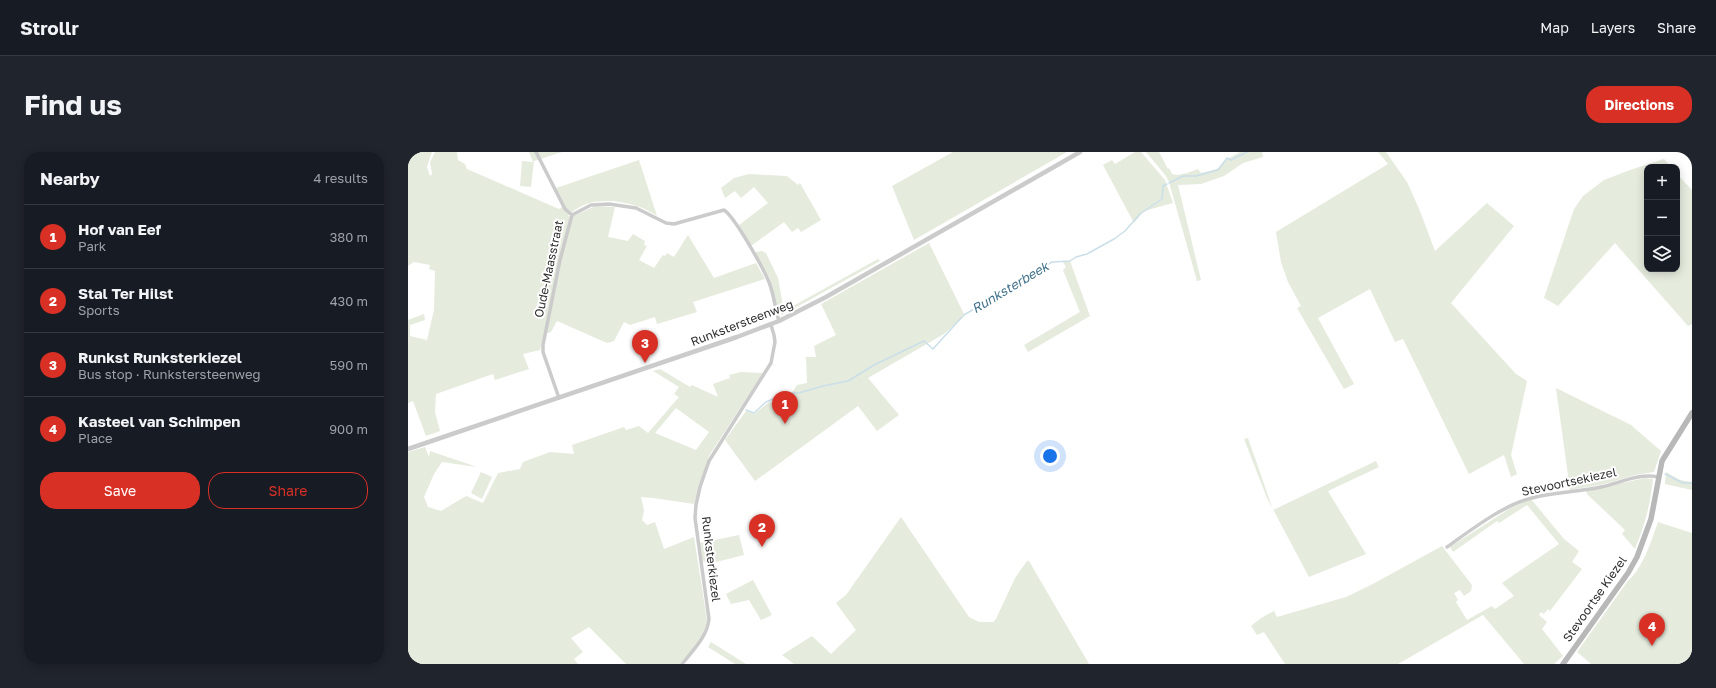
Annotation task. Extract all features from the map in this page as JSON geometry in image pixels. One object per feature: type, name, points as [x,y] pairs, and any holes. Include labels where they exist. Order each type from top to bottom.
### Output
[{"type":"main road","name":"Stevoortse Kiezel","points":[[1563,664],[1628,573],[1637,556],[1651,519],[1658,477],[1666,453],[1692,413]]},
{"type":"street","name":"Oude-Maasstraat","points":[[536,152],[565,209],[572,216],[560,260],[543,345],[543,352],[559,398]]},
{"type":"street","name":"Runkstersteenweg","points":[[408,449],[771,325],[826,297],[1080,152]]},
{"type":"street","points":[[572,216],[590,205],[609,204],[636,208],[666,223],[674,224],[724,210],[739,229],[769,282],[779,321]]},
{"type":"street","name":"Runksterkiezel","points":[[682,664],[699,643],[708,628],[707,604],[695,518],[700,486],[709,460],[771,363],[775,342],[771,325]]},
{"type":"street","name":"Stevoortsekiezel","points":[[1447,547],[1496,515],[1531,498],[1602,487],[1644,475],[1658,477]]},
{"type":"shaded area","points":[[408,152],[432,152],[427,167],[430,176],[432,174],[430,162],[435,152],[457,152],[458,160],[465,164],[467,169],[559,209],[562,207],[561,198],[556,188],[639,160],[657,216],[637,206],[619,202],[601,201],[583,205],[568,216],[572,217],[595,206],[615,207],[608,237],[628,241],[633,234],[645,241],[644,245],[647,246],[639,260],[654,268],[663,255],[665,256],[667,253],[674,257],[688,235],[714,278],[756,263],[765,279],[693,302],[697,312],[657,324],[655,317],[630,325],[624,322],[614,341],[607,343],[557,321],[551,332],[544,334],[540,350],[523,354],[529,369],[495,380],[493,374],[436,394],[435,412],[440,431],[426,436],[413,401],[408,403],[408,320],[424,314],[425,320],[410,325],[410,336],[427,340],[434,310],[435,271],[429,269],[430,265],[414,262],[408,266]]},
{"type":"shaded area","points":[[529,152],[562,152],[534,161],[531,187],[520,186],[522,161],[533,162]]},
{"type":"shaded area","points":[[953,152],[1067,152],[914,240],[892,186]]},
{"type":"shaded area","points":[[1135,152],[1141,152],[1165,180],[1173,203],[1144,211],[1134,223],[1103,165],[1112,160],[1115,164]]},
{"type":"shaded area","points":[[1146,152],[1159,152],[1168,169],[1169,168],[1172,174],[1177,175],[1198,169],[1201,173],[1217,169],[1226,160],[1240,152],[1262,152],[1263,157],[1243,163],[1224,176],[1201,184],[1178,185],[1201,280],[1197,281],[1169,182],[1166,176]]},
{"type":"shaded area","points":[[1378,152],[1386,152],[1407,182],[1435,251],[1487,203],[1514,226],[1451,303],[1516,374],[1527,381],[1511,455],[1517,474],[1511,477],[1504,455],[1469,474],[1403,339],[1395,342],[1370,289],[1318,318],[1354,384],[1344,389],[1297,308],[1301,306],[1288,282],[1281,262],[1276,232],[1388,164]]},
{"type":"shaded area","points":[[1664,159],[1668,164],[1649,164]]},
{"type":"shaded area","points":[[1644,165],[1644,272],[1680,272],[1680,177],[1692,190],[1692,324],[1688,326],[1615,243],[1558,306],[1544,298],[1574,209],[1583,196],[1604,180]]},
{"type":"shaded area","points":[[749,174],[787,176],[798,185],[800,183],[821,220],[801,232],[798,228],[792,232],[784,222],[751,246],[739,225],[768,203],[754,187],[741,198],[735,191],[725,198],[721,188],[734,178]]},
{"type":"shaded area","points":[[929,243],[965,316],[944,334],[868,378],[899,415],[877,431],[858,406],[755,481],[725,440],[746,411],[754,414],[768,403],[791,394],[797,385],[807,383],[806,357],[816,357],[814,346],[836,335],[821,304]]},
{"type":"shaded area","points":[[762,251],[766,253],[778,278],[784,311],[878,259],[880,261],[782,315],[778,312],[770,279],[756,256],[756,252]]},
{"type":"shaded area","points":[[1070,261],[1090,316],[1028,352],[1024,345],[1080,312],[1063,270],[1066,267],[1063,262]]},
{"type":"shaded area","points":[[660,369],[690,387],[692,385],[718,397],[713,384],[730,378],[729,375],[741,372],[763,373],[709,456],[694,504],[641,497],[644,510],[642,520],[647,525],[655,522],[664,549],[694,537],[707,620],[700,638],[680,664],[626,664],[589,627],[571,638],[583,652],[574,659],[578,664],[408,664],[408,452],[425,447],[429,457],[430,451],[477,467],[442,462],[434,474],[424,497],[428,507],[441,511],[466,496],[483,503],[498,473],[520,469],[523,462],[550,452],[574,454],[572,445],[624,427],[626,430],[639,426],[648,433],[679,397],[674,394],[679,387],[653,371]],"holes":[[[676,408],[709,432],[696,450],[655,433]]]},
{"type":"shaded area","points":[[1556,388],[1631,425],[1661,451],[1654,472],[1635,475],[1605,484],[1570,490]]},
{"type":"shaded area","points":[[1248,438],[1272,508],[1244,439]]},
{"type":"shaded area","points":[[1376,461],[1379,467],[1328,491],[1366,554],[1309,577],[1273,510]]},
{"type":"shaded area","points":[[481,472],[492,477],[482,499],[471,493]]},
{"type":"shaded area","points":[[1666,472],[1680,480],[1692,482],[1692,490],[1665,484]]},
{"type":"shaded area","points":[[1645,478],[1653,479],[1652,489],[1647,515],[1635,549],[1622,534],[1625,530],[1587,494],[1586,491]]},
{"type":"shaded area","points":[[1531,499],[1564,539],[1579,551],[1572,562],[1582,569],[1550,611],[1548,609],[1544,614],[1541,612],[1539,615],[1547,622],[1542,629],[1563,656],[1554,664],[1524,664],[1483,615],[1398,664],[1285,664],[1264,632],[1257,635],[1251,626],[1261,618],[1274,611],[1277,617],[1346,597],[1442,546],[1472,585],[1471,591],[1464,596],[1460,590],[1454,593],[1458,600],[1456,602],[1467,620],[1492,606],[1495,609],[1514,596],[1502,583],[1559,544],[1527,505],[1499,523],[1497,521],[1453,552],[1450,547],[1509,509]]},
{"type":"shaded area","points":[[901,517],[969,617],[979,622],[993,622],[996,619],[1015,578],[1027,561],[1029,561],[1089,664],[794,664],[782,655],[812,636],[831,654],[856,630],[836,603],[846,595]]},
{"type":"shaded area","points":[[1658,522],[1692,533],[1692,664],[1591,664],[1577,652],[1638,569],[1646,554]]},
{"type":"shaded area","points":[[739,535],[744,555],[708,564],[702,560],[700,543]]},
{"type":"shaded area","points":[[753,580],[772,615],[761,620],[749,600],[731,604],[726,594]]},
{"type":"shaded area","points":[[711,642],[746,664],[735,664],[708,647]]},
{"type":"waterway","name":"Runksterbeek","points":[[1169,183],[1183,176],[1196,176],[1218,170],[1227,158],[1231,160],[1247,152]]},
{"type":"waterway","name":"Runksterbeek","points":[[964,315],[1052,262],[1070,261],[1076,257],[1087,254],[1114,239],[1125,231],[1140,214],[1162,199],[1163,186],[1167,184]]},
{"type":"waterway","name":"Runksterbeek","points":[[746,410],[754,413],[766,402],[787,393],[799,393],[848,381],[874,365],[924,341],[933,349],[962,317]]},
{"type":"waterway","points":[[1665,474],[1683,483],[1692,483]]},
{"type":"place","name":"Runkst Runksterkiezel","points":[[645,363]]},
{"type":"place","name":"Hof van Eef","points":[[785,424]]},
{"type":"place","name":"Stal Ter Hilst","points":[[762,547]]},
{"type":"place","name":"Kasteel van Schimpen","points":[[1652,646]]}]
